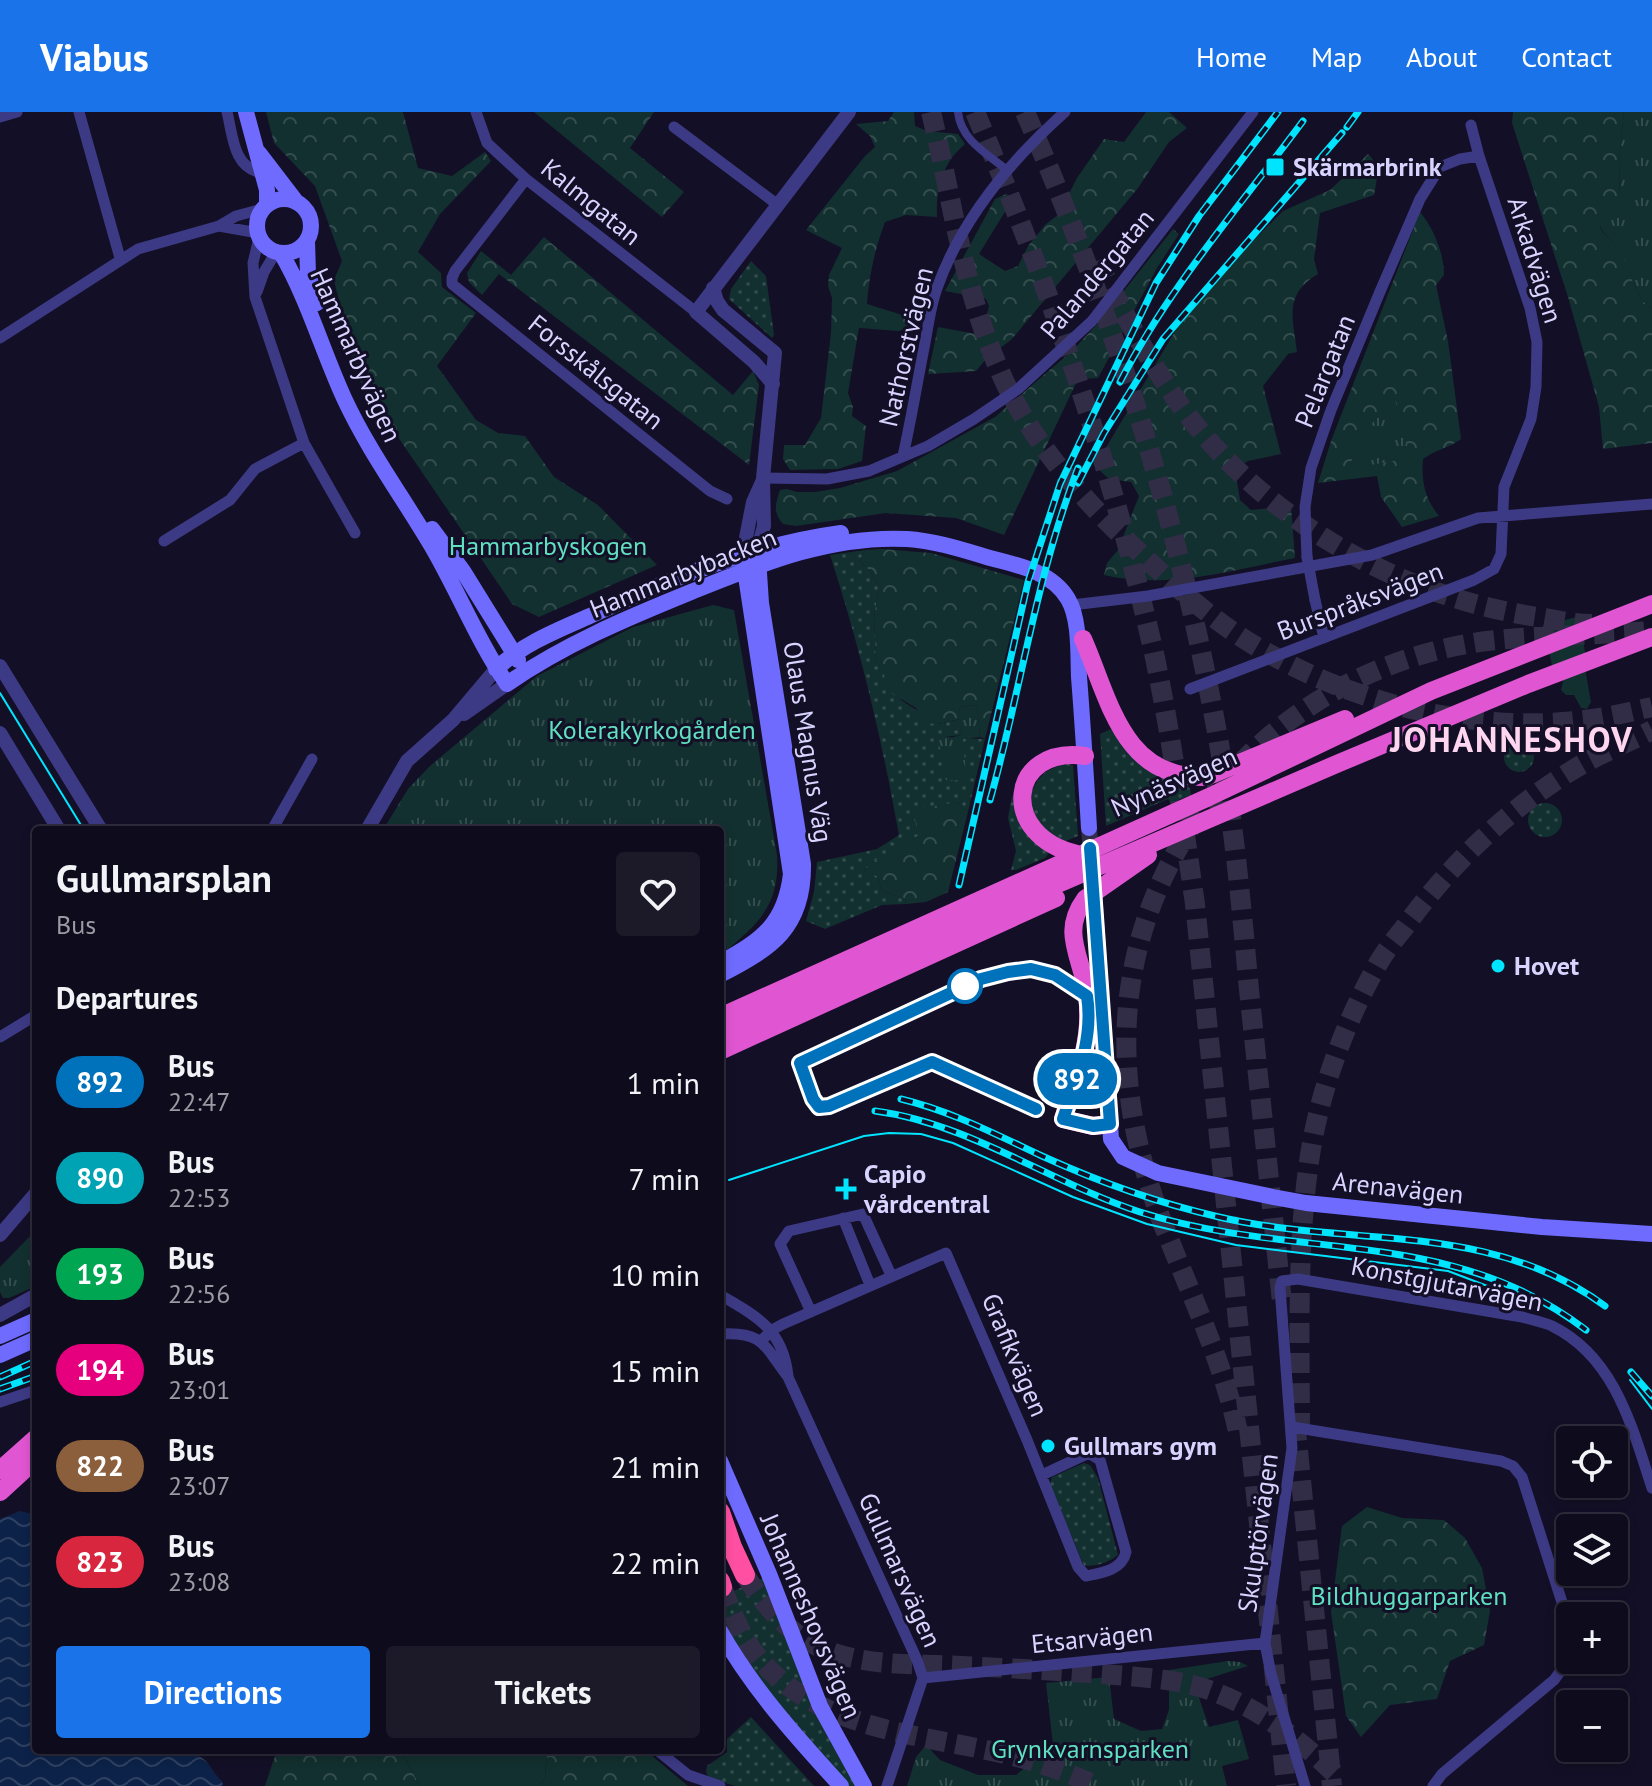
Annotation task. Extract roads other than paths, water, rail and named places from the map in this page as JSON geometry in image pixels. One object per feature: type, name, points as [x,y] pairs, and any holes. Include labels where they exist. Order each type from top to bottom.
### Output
[{"type":"highway","name":"Nynäsvägen","points":[[724,1015],[1209,797],[1431,691],[1652,604]]},
{"type":"highway","points":[[1083,639],[1110,708],[1130,744],[1157,767],[1190,777],[1206,777],[1371,708],[1431,691]]},
{"type":"highway","name":"Nynäsvägen","points":[[724,1048],[1217,815],[1528,684],[1650,639]]},
{"type":"highway","points":[[1077,854],[1057,849],[1030,827],[1024,813],[1023,794],[1030,775],[1048,758],[1069,754],[1085,756]]},
{"type":"highway","points":[[1113,1123],[1093,1126],[1063,1119],[1083,1060],[1088,1025],[1083,975],[1074,949],[1075,918],[1085,899],[1132,865],[1217,815]]},
{"type":"highway","points":[[724,1048],[1132,865]]},
{"type":"highway","points":[[724,1004],[805,979]]},
{"type":"highway","points":[[0,1470],[32,1442]]},
{"type":"highway","points":[[0,1492],[32,1463]]},
{"type":"highway","points":[[724,1522],[745,1575]]},
{"type":"main road","name":"Hammarbyvägen","points":[[246,112],[267,190],[265,207],[258,217],[259,235],[279,252],[300,285],[339,386],[364,438],[431,546],[507,684]]},
{"type":"main road","name":"Hammarbyvägen","points":[[258,151],[311,218],[307,241],[308,274],[351,394],[371,437],[392,473],[463,571],[526,671]]},
{"type":"main road","points":[[265,207],[281,198],[295,200]]},
{"type":"main road","name":"Hammarbyvägen","points":[[279,252],[296,250],[307,241]]},
{"type":"main road","name":"Hammarbybacken","points":[[496,669],[514,653],[629,597],[816,536],[867,530],[908,529],[942,534],[1026,558],[1072,584],[1076,604]]},
{"type":"main road","name":"Hammarbybacken","points":[[507,684],[551,656],[751,559]]},
{"type":"main road","name":"Olaus Magnus Väg","points":[[724,961],[751,946],[768,931],[786,903],[791,874],[751,559]]},
{"type":"main road","name":"Olaus Magnus Väg","points":[[724,973],[771,946],[794,916],[803,885],[803,864],[751,559]]},
{"type":"main road","points":[[1076,604],[1083,639],[1093,827],[1085,756],[1076,604]]},
{"type":"main road","name":"Arenavägen","points":[[1098,906],[1113,1123],[1111,1139],[1130,1162],[1167,1176],[1306,1203],[1542,1227],[1652,1234]]},
{"type":"main road","points":[[0,1336],[32,1322]]},
{"type":"main road","points":[[0,1355],[32,1341]]},
{"type":"main road","name":"Johanneshovsvägen","points":[[724,1470],[769,1574],[820,1706],[864,1786]]},
{"type":"main road","points":[[724,1638],[764,1695],[841,1786]]},
{"type":"street","points":[[0,117],[17,112]]},
{"type":"street","points":[[79,112],[120,258]]},
{"type":"street","points":[[227,112],[237,156],[246,168],[261,173]]},
{"type":"street","name":"Kalmgatan","points":[[476,112],[487,143],[526,179],[696,312]]},
{"type":"street","points":[[773,384],[754,362],[696,312],[849,112]]},
{"type":"street","points":[[958,112],[959,124],[967,137],[1007,170]]},
{"type":"street","name":"Nathorstvägen","points":[[903,456],[936,290],[965,230],[1007,170],[1027,146],[1065,112]]},
{"type":"street","name":"Palandergatan","points":[[763,478],[827,479],[869,471],[928,446],[1018,389],[1092,321],[1253,112]]},
{"type":"street","name":"Arkadvägen","points":[[1471,125],[1477,157],[1530,308],[1537,342],[1536,387],[1531,419],[1504,487],[1502,517]]},
{"type":"street","points":[[674,127],[778,205]]},
{"type":"street","name":"Pelargatan","points":[[1324,638],[1305,539],[1307,490],[1320,440],[1417,206],[1440,167],[1477,157]]},
{"type":"street","name":"Forsskålsgatan","points":[[526,179],[455,271],[452,284],[710,491],[727,499]]},
{"type":"street","points":[[0,338],[138,249],[219,226],[236,216],[265,207]]},
{"type":"street","points":[[219,226],[259,235],[253,263],[255,297],[304,443],[355,533]]},
{"type":"street","points":[[255,297],[264,272],[279,252]]},
{"type":"street","name":"Olaus Magnus Väg","points":[[713,288],[723,310],[773,349],[773,384],[763,478],[764,526],[751,559]]},
{"type":"street","points":[[164,541],[230,500],[255,469],[304,443]]},
{"type":"street","points":[[1076,604],[1148,596],[1372,555],[1474,520],[1652,504]]},
{"type":"street","name":"Burspråksvägen","points":[[1190,689],[1474,580],[1494,569],[1501,554],[1502,517]]},
{"type":"street","points":[[0,666],[99,826]]},
{"type":"street","name":"Hammarbybacken","points":[[369,826],[407,761],[453,720],[496,669]]},
{"type":"street","name":"Hammarbybacken","points":[[453,720],[480,705],[507,684]]},
{"type":"street","points":[[0,733],[57,826]]},
{"type":"street","points":[[274,826],[312,759]]},
{"type":"street","points":[[0,1037],[32,1017]]},
{"type":"street","points":[[0,1235],[32,1198]]},
{"type":"street","points":[[724,1334],[735,1333],[762,1340],[772,1330],[870,1285],[891,1275],[863,1214],[789,1231],[780,1244],[811,1312]]},
{"type":"street","points":[[843,1218],[870,1285]]},
{"type":"street","name":"Grafikvägen","points":[[891,1275],[946,1253],[1083,1573],[1086,1576],[1117,1567],[1123,1562],[1126,1552],[1100,1460],[1089,1453],[1042,1475]]},
{"type":"street","name":"Konstgjutarvägen","points":[[1282,1281],[1298,1279],[1507,1314],[1552,1327],[1587,1352],[1605,1371],[1629,1416],[1652,1488]]},
{"type":"street","name":"Skulptörvägen","points":[[1282,1281],[1283,1352],[1292,1448],[1265,1643],[1271,1674],[1305,1786]]},
{"type":"street","points":[[0,1304],[32,1297]]},
{"type":"street","points":[[0,1315],[32,1297]]},
{"type":"street","points":[[724,1298],[772,1330]]},
{"type":"street","name":"Gullmarsvägen","points":[[772,1330],[786,1358],[788,1377]]},
{"type":"street","name":"Gullmarsvägen","points":[[762,1340],[788,1377],[923,1678],[887,1786]]},
{"type":"street","points":[[0,1402],[32,1391]]},
{"type":"street","points":[[1292,1427],[1501,1461],[1513,1466],[1522,1477],[1562,1602]]},
{"type":"street","name":"Etsarvägen","points":[[923,1678],[1265,1643]]},
{"type":"street","points":[[1433,1786],[1442,1774],[1558,1674]]},
{"type":"street","points":[[662,1754],[688,1775],[720,1786]]},
{"type":"water","points":[[20,1511],[32,1514],[32,1754],[198,1754],[223,1786],[0,1786],[0,1519]]},
{"type":"tunnel","points":[[931,112],[976,307],[1011,395],[1041,444],[1077,490],[1117,532],[1199,606],[1248,642],[1301,670],[1337,686],[1415,710],[1495,722],[1535,723],[1594,719],[1652,707]]},
{"type":"tunnel","points":[[975,112],[1054,313],[1100,449],[1138,588],[1161,688],[1195,904],[1286,1786]]},
{"type":"tunnel","points":[[1025,112],[1061,197],[1125,372],[1177,551],[1199,642],[1232,825],[1282,1302]]},
{"type":"tunnel","points":[[1097,261],[1148,355],[1183,409],[1254,486],[1296,519],[1340,548],[1436,592],[1486,607],[1592,624]]},
{"type":"tunnel","points":[[1239,765],[1292,718],[1322,699],[1385,667],[1418,656],[1487,641],[1652,631]]},
{"type":"tunnel","points":[[1300,1433],[1301,1259],[1310,1155],[1328,1080],[1345,1031],[1367,984],[1385,953],[1422,904],[1484,837],[1556,781],[1590,760],[1652,730]]},
{"type":"tunnel","points":[[1218,789],[1184,839],[1157,890],[1139,942],[1129,995],[1126,1050],[1131,1105],[1143,1161],[1161,1219],[1215,1353],[1239,1436]]},
{"type":"tunnel","points":[[1089,828],[1095,902]]},
{"type":"tunnel","points":[[1295,1421],[1332,1786]]},
{"type":"tunnel","points":[[745,1575],[785,1625],[831,1652],[876,1662],[1101,1674],[1196,1686],[1227,1697],[1260,1715],[1291,1736],[1334,1773]]},
{"type":"tunnel","points":[[724,1592],[751,1648],[775,1675],[803,1696],[866,1724],[1017,1757],[1098,1786]]},
{"type":"tram line","points":[[0,693],[82,826]]},
{"type":"tram line","points":[[729,1180],[864,1136],[921,1134],[953,1143],[1073,1197],[1147,1224],[1236,1245],[1448,1271],[1527,1301]]},
{"type":"tram line","points":[[1630,1380],[1652,1409]]},
{"type":"railway","points":[[959,885],[1028,582],[1060,484],[1156,283],[1199,216],[1278,112]]},
{"type":"railway","points":[[1347,127],[1358,112]]},
{"type":"railway","points":[[1120,382],[1183,280],[1303,121]]},
{"type":"railway","points":[[1078,483],[1104,433],[1163,339],[1342,133]]},
{"type":"railway","points":[[990,800],[1051,550],[1078,468]]},
{"type":"railway","points":[[901,1099],[990,1131],[1085,1175],[1174,1205],[1269,1226],[1467,1248],[1514,1260],[1561,1279],[1605,1306]]},
{"type":"railway","points":[[875,1111],[944,1128],[1140,1212],[1198,1227],[1426,1260],[1481,1275],[1534,1297],[1586,1330]]},
{"type":"railway","points":[[0,1377],[32,1363]]},
{"type":"railway","points":[[1631,1372],[1652,1396]]},
{"type":"railway","points":[[0,1389],[32,1377]]},
{"type":"place","name":"Skärmarbrink","points":[[1275,167]]},
{"type":"place","name":"Hovet","points":[[1498,966]]},
{"type":"place","name":"Capio vårdcentral","points":[[846,1189]]},
{"type":"place","name":"Gullmars gym","points":[[1048,1446]]},
{"type":"district","name":"JOHANNESHOV","points":[[1512,740]]},
{"type":"park label","name":"Hammarbyskogen","points":[[548,546]]},
{"type":"park label","name":"Kolerakyrkogården","points":[[652,730]]},
{"type":"park label","name":"Bildhuggarparken","points":[[1409,1596]]},
{"type":"park label","name":"Grynkvarnsparken","points":[[1090,1749]]}]
